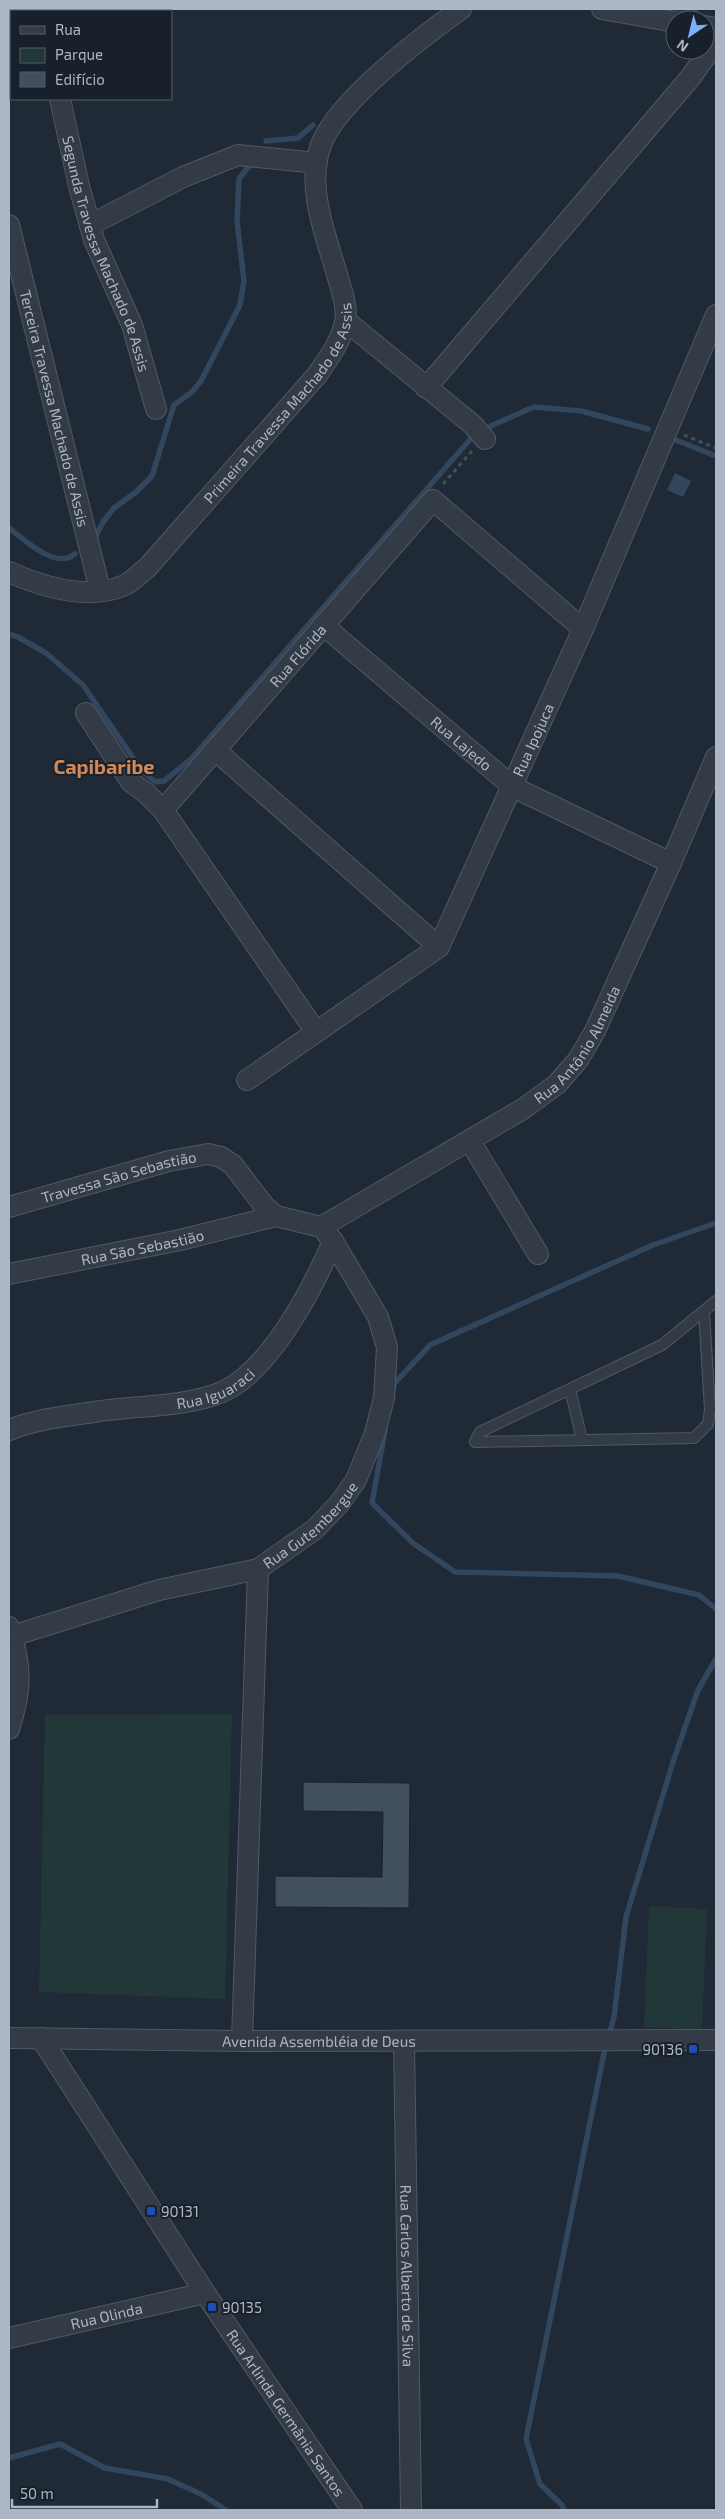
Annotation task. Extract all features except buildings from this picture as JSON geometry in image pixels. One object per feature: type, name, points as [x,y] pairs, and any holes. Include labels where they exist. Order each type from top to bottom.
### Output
[{"type":"street","name":"Primeira Travessa Machado de Assis","points":[[9,572],[32,582],[61,590],[100,590],[126,584],[147,568],[316,375],[332,353],[346,321],[344,297],[319,211],[318,162],[321,145],[330,129],[359,95],[419,39],[461,9]]},
{"type":"street","points":[[602,9],[665,20]]},
{"type":"street","points":[[426,388],[678,92],[716,42]]},
{"type":"street","name":"Segunda Travessa Machado de Assis","points":[[60,100],[94,240],[132,325],[156,409]]},
{"type":"street","points":[[90,225],[183,177],[238,155],[318,162]]},
{"type":"street","name":"Terceira Travessa Machado de Assis","points":[[9,225],[100,590]]},
{"type":"street","name":"Rua Ipojuca","points":[[439,947],[583,629],[716,316]]},
{"type":"street","points":[[346,321],[479,432]]},
{"type":"street","points":[[433,500],[583,629]]},
{"type":"street","name":"Rua Flórida","points":[[162,810],[433,500]]},
{"type":"street","name":"Rua Lajedo","points":[[323,626],[513,787],[671,863]]},
{"type":"street","points":[[86,713],[131,782],[146,793],[162,810],[316,1032]]},
{"type":"street","points":[[215,750],[439,947],[246,1080]]},
{"type":"street","name":"Rua Antônio Almeida","points":[[327,1234],[523,1109],[557,1084],[578,1060],[595,1032],[671,863],[716,757]]},
{"type":"street","points":[[470,1142],[538,1254]]},
{"type":"street","name":"Travessa São Sebastião","points":[[9,1207],[169,1161],[208,1154],[221,1157],[233,1165],[265,1207],[276,1216]]},
{"type":"street","points":[[276,1216],[327,1234]]},
{"type":"street","name":"Rua São Sebastião","points":[[9,1274],[180,1240],[276,1216]]},
{"type":"street","name":"Rua Iguaraci","points":[[9,1430],[51,1418],[196,1400],[222,1392],[240,1382],[258,1364],[290,1323],[307,1296],[327,1234]]},
{"type":"street","name":"Rua Gutembergue","points":[[10,1632],[159,1590],[258,1569],[314,1530],[328,1517],[348,1493],[367,1458],[384,1398],[386,1347],[384,1332],[364,1292],[327,1234]]},
{"type":"street","points":[[242,2041],[258,1569]]},
{"type":"street","points":[[9,1729],[15,1710],[21,1676],[10,1632]]},
{"type":"street","name":"Avenida Assembléia de Deus","points":[[9,2038],[242,2041],[716,2040]]},
{"type":"street","name":"Rua Arlinda Germânia Santos","points":[[41,2038],[205,2293],[352,2510]]},
{"type":"street","name":"Rua Carlos Alberto de Silva","points":[[404,2041],[411,2510]]},
{"type":"street","name":"Rua Olinda","points":[[9,2338],[205,2293]]},
{"type":"lane","points":[[704,1312],[710,1409],[708,1424],[701,1434],[694,1438],[476,1442],[480,1432],[662,1345],[716,1301]]},
{"type":"lane","points":[[570,1389],[582,1440]]},
{"type":"path","points":[[668,428],[716,448]]},
{"type":"path","points":[[433,500],[437,491],[459,464],[479,432]]},
{"type":"green space","points":[[232,1714],[225,1999],[39,1992],[45,1715]]},
{"type":"green space","points":[[649,1906],[707,1909],[702,2030],[644,2027]]},
{"type":"water","points":[[675,473],[691,481],[683,497],[667,490]]},
{"type":"waterway","points":[[266,141],[298,138],[313,125]]},
{"type":"waterway","points":[[95,538],[103,522],[114,508],[136,492],[152,476],[174,405],[192,392],[201,381],[240,305],[244,281],[237,221],[239,179],[249,166]]},
{"type":"waterway","points":[[9,634],[46,653],[83,685],[142,771],[155,782],[164,781],[191,759],[474,435],[534,407],[581,411],[648,429]]},
{"type":"waterway","points":[[671,438],[716,456]]},
{"type":"waterway","points":[[9,528],[40,552],[50,556],[67,558],[75,554]]},
{"type":"waterway","points":[[393,1391],[394,1384],[430,1345],[653,1245],[716,1223]]},
{"type":"waterway","points":[[385,1431],[372,1503],[413,1543],[455,1572],[618,1576],[699,1595],[716,1609]]},
{"type":"waterway","points":[[564,2510],[562,2505],[540,2484],[526,2439],[604,2053],[614,2017],[626,1917],[673,1762],[698,1690],[716,1659]]},
{"type":"waterway","points":[[9,2458],[60,2444],[105,2468],[168,2479],[201,2494],[226,2510]]},
{"type":"place","name":"90136","points":[[693,2049]]},
{"type":"place","name":"90131","points":[[151,2211]]},
{"type":"place","name":"90135","points":[[212,2307]]},
{"type":"district","name":"Capibaribe","points":[[104,766]]}]
